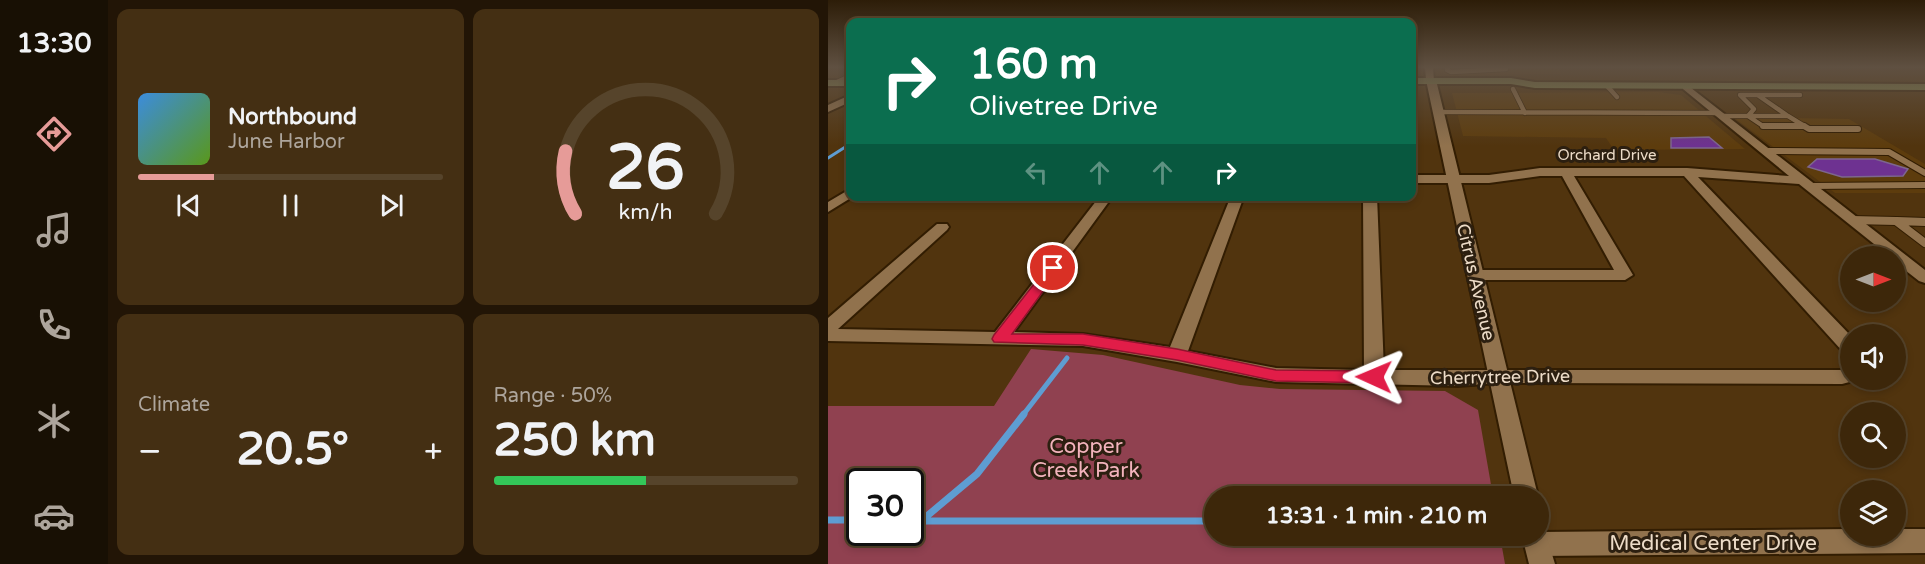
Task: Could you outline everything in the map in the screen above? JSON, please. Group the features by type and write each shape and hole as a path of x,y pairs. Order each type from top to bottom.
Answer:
{"street":[{"name":"Citrus Avenue","path":"1433,93 1524,486"},
{"path":"1694,93 1925,278"},
{"path":"831,107 846,100"},
{"name":"Orchard Drive","path":"1416,179 1489,178 1540,172 1688,172 1806,183"},
{"path":"1475,275 1625,275 1566,172"},
{"path":"1688,172 1840,336"},
{"path":"828,208 846,196"},
{"path":"1000,339 1103,201"},
{"path":"1177,355 1236,201"},
{"path":"1370,201 1374,377"},
{"path":"828,328 942,227"},
{"name":"Cherrytree Drive","path":"828,335 1083,340 1177,355 1276,375 1458,379 1498,376 1840,377"},
{"name":"Medical Center Drive","path":"1538,548 1925,541"}],"lane":[{"path":"1516,93 1526,113"},
{"path":"1614,93 1617,97"},
{"path":"1755,93 1809,129 1858,129"},
{"path":"1748,116 1754,109 1740,95 1800,95"},
{"path":"1437,112 1788,116"},
{"path":"1748,116 1762,126 1804,126"},
{"path":"1767,152 1889,152 1925,173"},
{"path":"1806,183 1925,185"},
{"path":"1852,220 1925,222"},
{"path":"1896,221 1925,243"}],"shaded area":[{"path":"1452,93 1668,93 1681,95 1745,149 1614,150 1606,138 1463,136"},
{"path":"1733,117 1849,119 1925,164 1925,193 1835,193"}],"green space":[{"name":"Copper Creek Park","path":"1031,349 1103,355 1240,385 1280,389 1445,391 1478,410 1491,486 1204,486 1204,546 1502,546 1505,564 828,564 828,406 994,406"}],"building":[{"path":"1709,137 1722,148 1671,148 1671,138"},
{"path":"1817,159 1875,159 1908,169 1903,176 1842,177 1808,167"}],"waterway":[{"path":"828,158 846,147"},
{"path":"1023,415 1067,358"},
{"path":"924,518 977,474 1024,414"},
{"path":"828,520 846,520"},
{"path":"924,521 1204,521"}],"route":[{"path":"1053,268 1000,339 1083,340 1177,355 1276,375 1374,377"}]}
